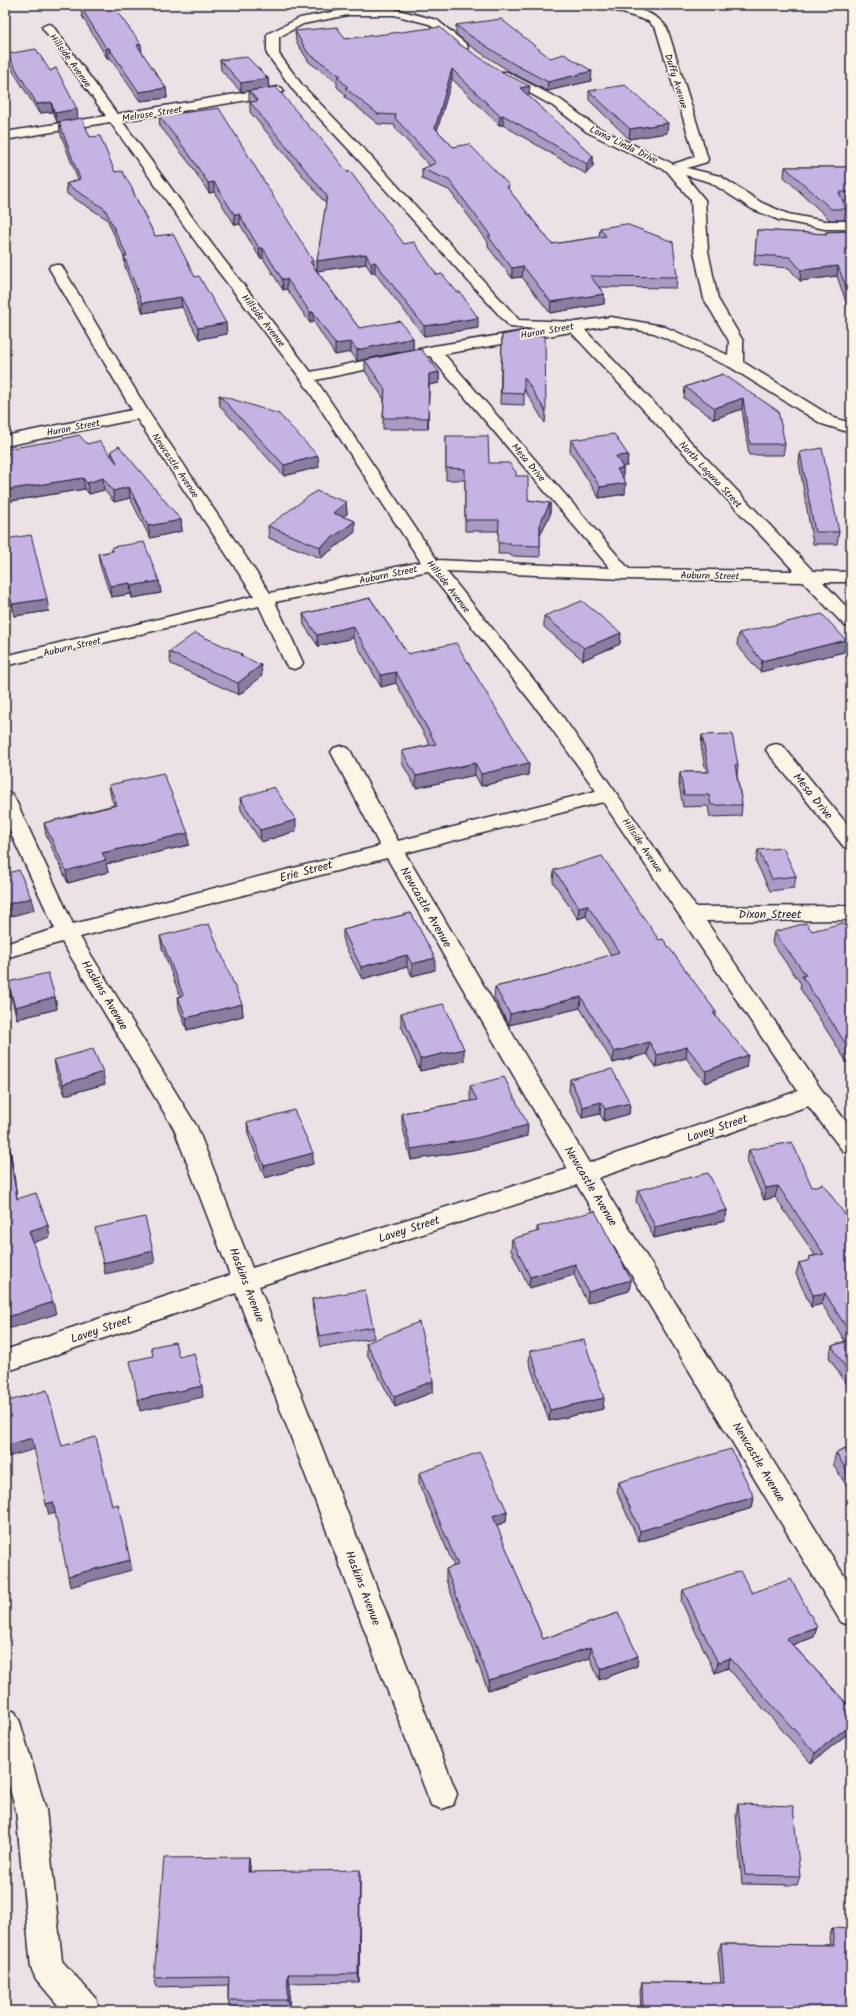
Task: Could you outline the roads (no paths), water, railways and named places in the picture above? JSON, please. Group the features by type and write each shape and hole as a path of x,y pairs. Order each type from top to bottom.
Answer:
{"street":[{"name":"Duffy Avenue","path":"608,5 652,19 661,28 702,159 672,168"},
{"path":"470,53 433,22 394,12 348,12 300,21 273,35 272,54 298,88 359,152 515,324 573,326"},
{"name":"Hillside Avenue","path":"48,27 206,246 307,377 432,565 551,714 608,794 813,1095 851,1145"},
{"name":"Loma Linda Drive","path":"494,69 557,103 590,130 672,168 698,200 701,251 711,299 736,341 735,364"},
{"name":"Melrose Street","path":"5,136 298,88"},
{"path":"672,168 715,179 758,206 784,217 825,225 851,225"},
{"name":"Newcastle Avenue","path":"56,268 142,413 265,599 294,663"},
{"name":"Huron Street","path":"307,377 434,351 573,326 611,321 658,329 735,364"},
{"name":"North Laguna Street","path":"573,326 807,577 851,622"},
{"name":"Mesa Drive","path":"434,351 624,574"},
{"path":"735,364 828,421 851,428"},
{"name":"Huron Street","path":"5,441 142,413"},
{"name":"Auburn Street","path":"5,662 265,599 432,565 624,574 851,577"},
{"name":"Mesa Drive","path":"776,750 851,842"},
{"name":"Newcastle Avenue","path":"341,752 392,849 583,1174 851,1613"},
{"name":"Erie Street","path":"5,951 67,933 608,794"},
{"name":"Haskins Avenue","path":"5,799 67,933 185,1127 442,1794"},
{"name":"Dixon Street","path":"689,914 851,913"},
{"name":"Lavey Street","path":"5,1361 245,1280 583,1174 813,1095"},
{"path":"5,1722 31,1810 47,1968 84,2011"}]}
